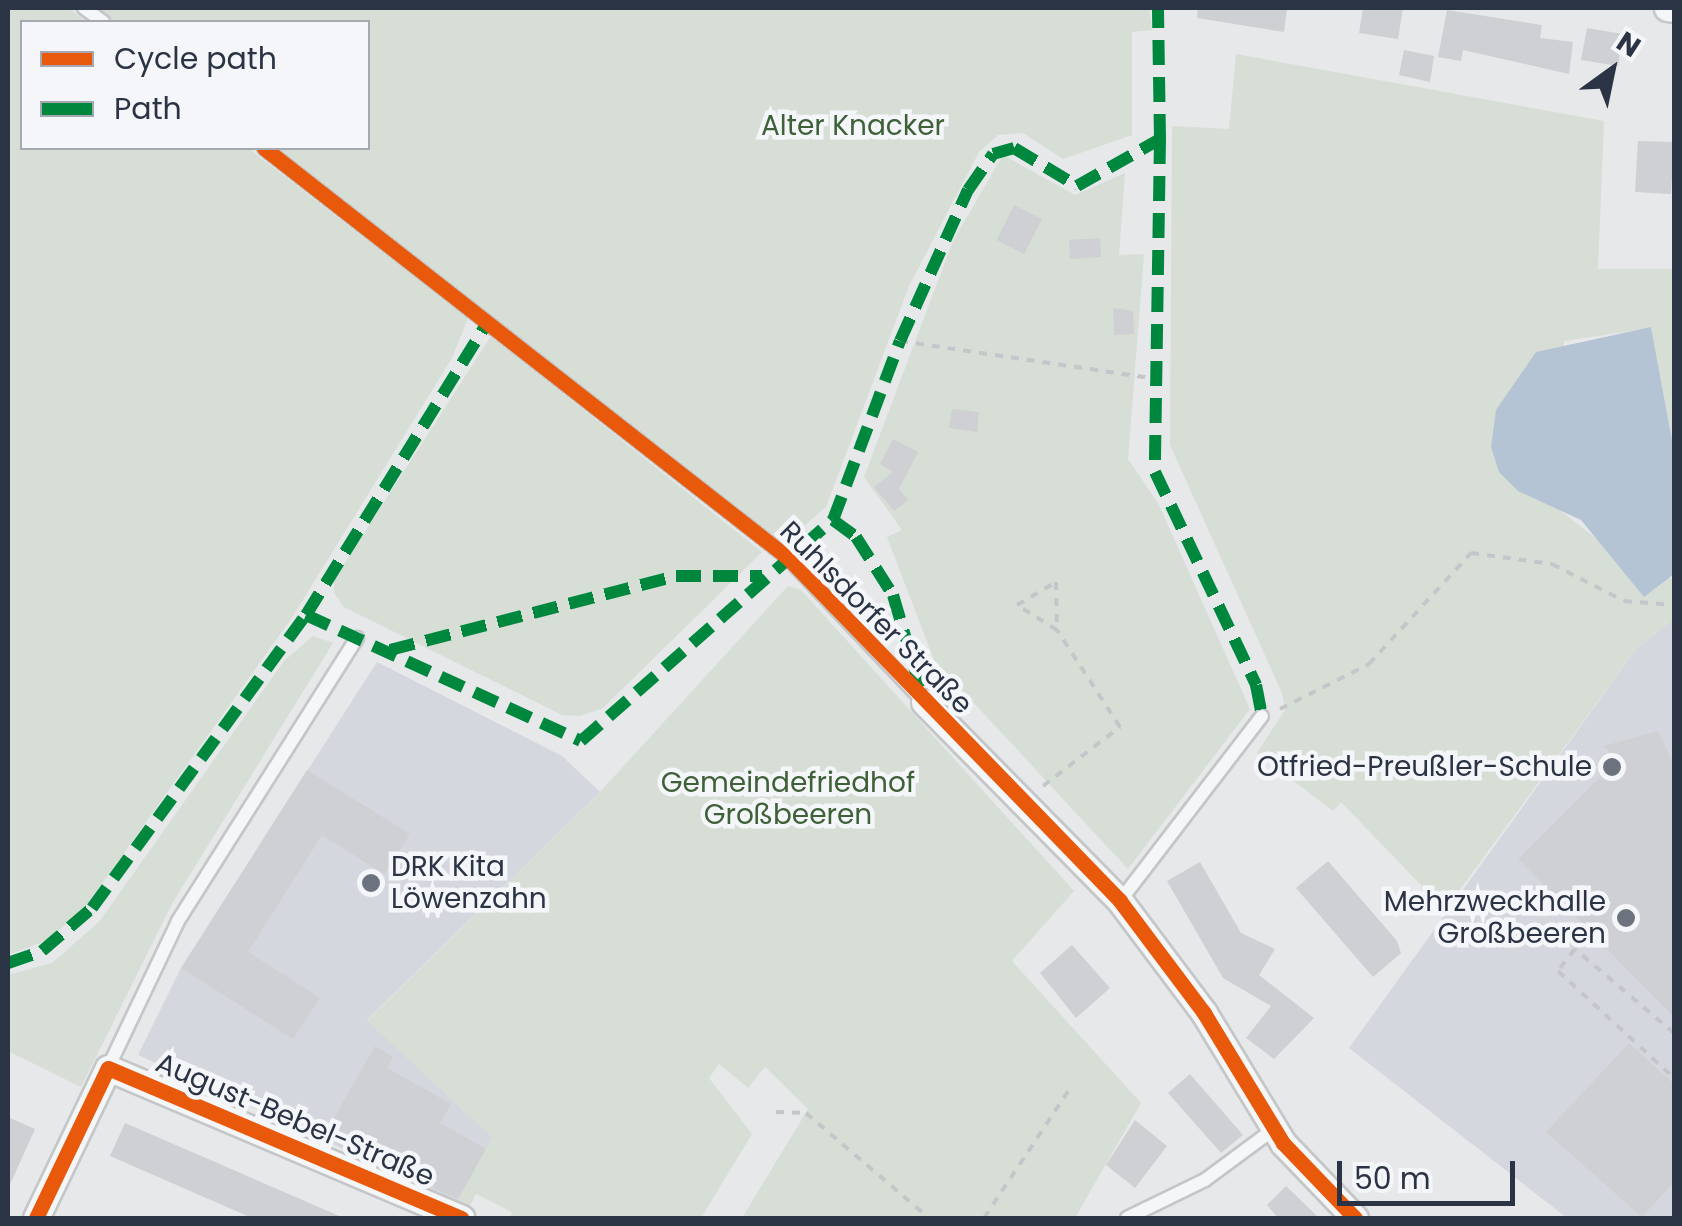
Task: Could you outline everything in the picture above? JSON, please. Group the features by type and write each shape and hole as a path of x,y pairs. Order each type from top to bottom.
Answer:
{"street":[{"path":"1667,8 1674,9"},
{"name":"Ruhlsdorfer Straße","path":"924,702 1120,901 1204,1013 1274,1129 1355,1218"},
{"path":"36,1218 108,1068"},
{"name":"August-Bebel-Straße","path":"108,1068 462,1218"}],"lane":[{"name":"Ruhlsdorfer Straße","path":"267,150 787,557 924,702"},
{"path":"108,1068 178,921 357,638"},
{"path":"1120,901 1262,716"},
{"path":"1127,1218 1204,1180 1274,1129"}],"path":[{"path":"900,341 1157,378"},
{"path":"1262,716 1370,664 1471,554 1552,564 1624,601 1674,605"},
{"path":"1024,802 1120,727 1057,630 1017,605 1056,582 1057,630"},
{"path":"1667,605 1674,595"},
{"path":"1674,1033 1575,949 1558,971 1674,1078"},
{"path":"984,1218 1069,1090"},
{"path":"776,1112 806,1113 929,1218"}],"shaded area":[{"path":"1674,619 1674,1218 1567,1218 1349,1048 1637,648"},
{"name":"DRK Kita Löwenzahn","path":"377,662 562,756 600,792 367,1020 493,1138 457,1201 138,1055 181,968"}],"green space":[{"path":"8,8 68,8 84,20 20,20 20,150 251,150 468,318 452,358 291,619 86,906 48,940 8,955"},
{"name":"Alter Knacker","path":"97,8 1149,8 1152,30 1132,32 1132,135 1063,159 1023,133 998,135 979,152 909,286 826,507 783,544 281,150 370,150 370,20 113,20"},
{"path":"1236,54 1604,121 1598,269 1674,269 1674,451 1651,328 1564,341 1552,504 1608,548 1671,579 1674,574 1674,619 1637,648 1445,910 1341,802 1333,811 1257,753 1285,710 1282,693 1170,445 1172,126 1229,129"},
{"path":"1003,155 1075,195 1125,173 1119,255 1144,254 1128,459 1158,503 1250,709 1128,869 934,660 887,537 902,530 864,477 953,241"},
{"path":"491,336 762,552 603,708 580,716 562,715 344,607 334,593 334,580"},
{"name":"Gemeindefriedhof Großbeeren","path":"788,586 801,590 1074,891 1012,961 1141,1103 1075,1218 742,1218 808,1109 765,1067 748,1088 719,1064 709,1078 752,1134 701,1218 510,1218 512,1212 476,1194 469,1207 457,1201 492,1137 367,1021 600,792"},
{"path":"313,636 333,643 173,902 81,1087 8,1051 8,975 52,963 99,922 284,661"}],"water":[{"path":"1651,327 1674,451 1674,574 1644,597 1581,520 1518,491 1499,472 1491,447 1496,410 1536,352"}],"building":[{"path":"1198,8 1287,8 1284,32 1197,18"},
{"path":"1363,8 1403,8 1398,39 1359,33"},
{"path":"1447,10 1542,25 1540,38 1573,42 1569,74 1463,50 1461,61 1438,57"},
{"path":"1587,28 1623,34 1618,66 1581,60"},
{"path":"1404,50 1434,56 1430,82 1399,75"},
{"path":"1638,141 1674,142 1671,194 1635,192"},
{"path":"1014,205 1042,219 1024,254 997,240"},
{"path":"1100,238 1101,257 1070,259 1069,240"},
{"path":"1113,308 1133,311 1134,334 1114,335"},
{"path":"952,409 979,412 977,432 949,428"},
{"path":"893,439 918,452 899,489 908,500 894,511 874,487 893,472 880,464"},
{"name":"Mehrzweckhalle Großbeeren","path":"1658,731 1674,764 1674,1017 1518,859 1617,760 1604,746"},
{"path":"307,770 410,834 384,874 322,835 248,952 320,998 293,1039 181,968"},
{"path":"1328,861 1397,941 1401,953 1373,977 1296,888"},
{"path":"1200,862 1241,933 1275,949 1259,975 1314,1018 1274,1059 1246,1038 1271,1006 1223,978 1167,881"},
{"path":"1072,945 1110,988 1076,1018 1040,973"},
{"path":"1629,1043 1674,1084 1674,1182 1642,1217 1546,1132"},
{"path":"375,1046 393,1057 387,1068 451,1104 440,1123 486,1149 458,1199 323,1137"},
{"path":"1190,1074 1243,1135 1221,1153 1168,1093"},
{"path":"8,1117 35,1129 8,1189"},
{"path":"1135,1120 1167,1146 1135,1188 1106,1165"},
{"path":"125,1123 344,1218 252,1218 110,1156"},
{"path":"1286,1186 1319,1218 1278,1218 1267,1205"}],"marked path":[{"path":"306,615 581,741 833,520 900,341 968,190 993,154 1014,148 1077,186 1160,139 1158,8"},
{"path":"1160,139 1155,472 1256,685 1262,716"},
{"path":"8,963 42,951 92,908 306,615 488,321"},
{"path":"833,520 856,537 893,595 920,687"},
{"path":"390,650 676,576 762,576"}],"cycle path":[{"path":"267,150 787,557 1120,901 1204,1013 1283,1143 1355,1218"},
{"path":"36,1218 108,1068 462,1218"}],"place":[{"name":"Otfried-Preußler-Schule","path":"1612,767"},
{"name":"DRK Kita Löwenzahn","path":"371,883"},
{"name":"Mehrzweckhalle Großbeeren","path":"1626,918"}]}
